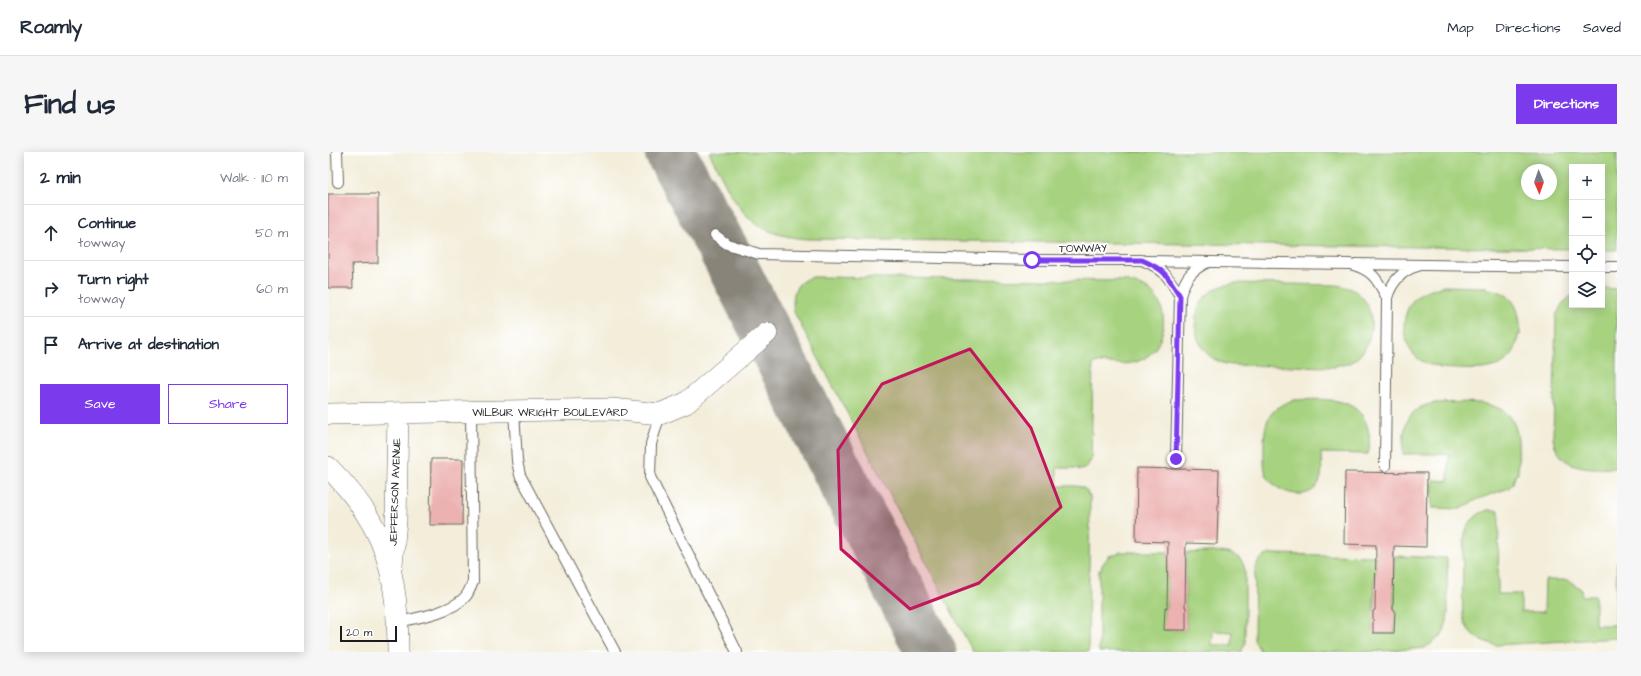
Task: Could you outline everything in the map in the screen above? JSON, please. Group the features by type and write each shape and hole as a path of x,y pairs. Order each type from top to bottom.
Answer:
{"street":[{"path":"660,414 686,402 767,333"},
{"name":"WILBUR WRIGHT BOULEVARD","path":"328,414 612,409 660,414"},
{"name":"JEFFERSON AVENUE","path":"391,571 396,520 398,413"},
{"name":"JEFFERSON AVENUE","path":"328,467 347,486 372,522 384,547 396,594 398,652"}],"lane":[{"path":"338,152 338,182"},
{"name":"TOWWAY","path":"715,235 727,244 760,254 1032,260 1142,260 1157,267 1169,277 1180,296"},
{"path":"1142,260 1569,267"},
{"path":"1176,459 1180,296 1184,281 1199,267 1210,262"},
{"path":"1350,264 1370,273 1379,282 1387,298"},
{"path":"1385,466 1387,298 1390,288 1399,277 1414,267 1426,264"},
{"path":"1605,267 1617,268"},
{"path":"514,411 517,461 520,475 615,652"},
{"path":"398,622 432,614 452,605 466,596 473,582 471,412"},
{"path":"660,414 652,444 650,478 737,652"}],"highlighted area":[{"path":"970,349 1031,428 1061,507 979,583 910,609 841,549 838,450 882,384"}],"green space":[{"path":"709,152 1617,152 1617,250 1605,250 1605,164 1569,164 1569,249 810,239 788,236 770,231 756,224 745,214 727,187"},
{"path":"814,277 1129,281 1129,283 1146,288 1154,295 1160,304 1163,315 1163,326 1157,346 1150,354 1136,362 1124,364 1093,363 1091,461 1087,467 1082,470 1078,470 1078,468 1057,468 1057,486 1076,486 1084,488 1090,496 1088,652 973,652 794,312 793,300 796,289 802,281"},
{"path":"1233,283 1335,285 1356,291 1366,303 1370,312 1371,331 1368,341 1358,357 1349,363 1344,365 1336,365 1335,367 1234,365 1218,361 1206,352 1198,339 1196,325 1197,311 1204,298 1216,289"},
{"path":"1440,286 1487,287 1487,289 1504,294 1510,298 1514,303 1519,317 1520,335 1518,335 1515,349 1509,358 1500,365 1489,368 1439,368 1439,366 1424,362 1413,353 1406,341 1404,327 1406,313 1413,301 1424,292 1439,288"},
{"path":"1605,288 1617,289 1617,468 1578,466 1562,457 1556,449 1553,438 1556,316 1562,304 1569,298 1569,308 1605,308"},
{"path":"1294,400 1328,400 1338,401 1348,405 1357,410 1364,418 1368,429 1369,438 1368,454 1321,453 1322,470 1320,480 1316,487 1310,492 1302,494 1286,492 1278,488 1267,476 1264,463 1266,424 1273,412 1278,407"},
{"path":"1461,402 1487,404 1498,408 1508,415 1515,425 1518,440 1518,474 1516,474 1513,483 1509,488 1478,499 1460,509 1432,508 1433,480 1448,481 1449,454 1403,454 1403,444 1405,427 1412,414 1417,409 1435,403"},
{"path":"1499,510 1498,594 1521,594 1521,612 1544,612 1545,580 1568,580 1581,589 1582,596 1595,596 1595,625 1615,625 1617,561 1617,638 1496,645 1474,636 1466,626 1463,616 1462,599 1465,536 1466,530 1472,520 1484,511"},
{"path":"1119,552 1168,552 1165,630 1186,630 1186,553 1222,552 1238,557 1243,563 1245,571 1245,644 1241,652 1099,652 1099,570 1101,570 1102,565 1109,556 1119,554","holes":["1213,631 1233,632 1232,645 1212,645"]},
{"path":"1271,554 1376,556 1373,633 1394,633 1394,556 1447,558 1448,613 1444,631 1441,636 1425,648 1370,652 1261,652 1254,640 1255,570 1260,559"}],"building":[{"path":"328,194 378,194 378,263 352,264 353,288 328,288"},
{"path":"431,459 463,459 462,525 430,525"},
{"path":"1137,468 1219,470 1217,544 1186,543 1186,630 1164,630 1165,607 1167,608 1168,542 1136,541"},
{"path":"1345,472 1427,473 1426,547 1394,546 1394,633 1373,633 1373,611 1375,610 1376,545 1344,544"}],"taxiway":[{"path":"670,152 727,256 931,652"}],"route":[{"path":"1032,260 1142,260 1157,267 1173,282 1175,289 1180,296 1176,459"}]}
